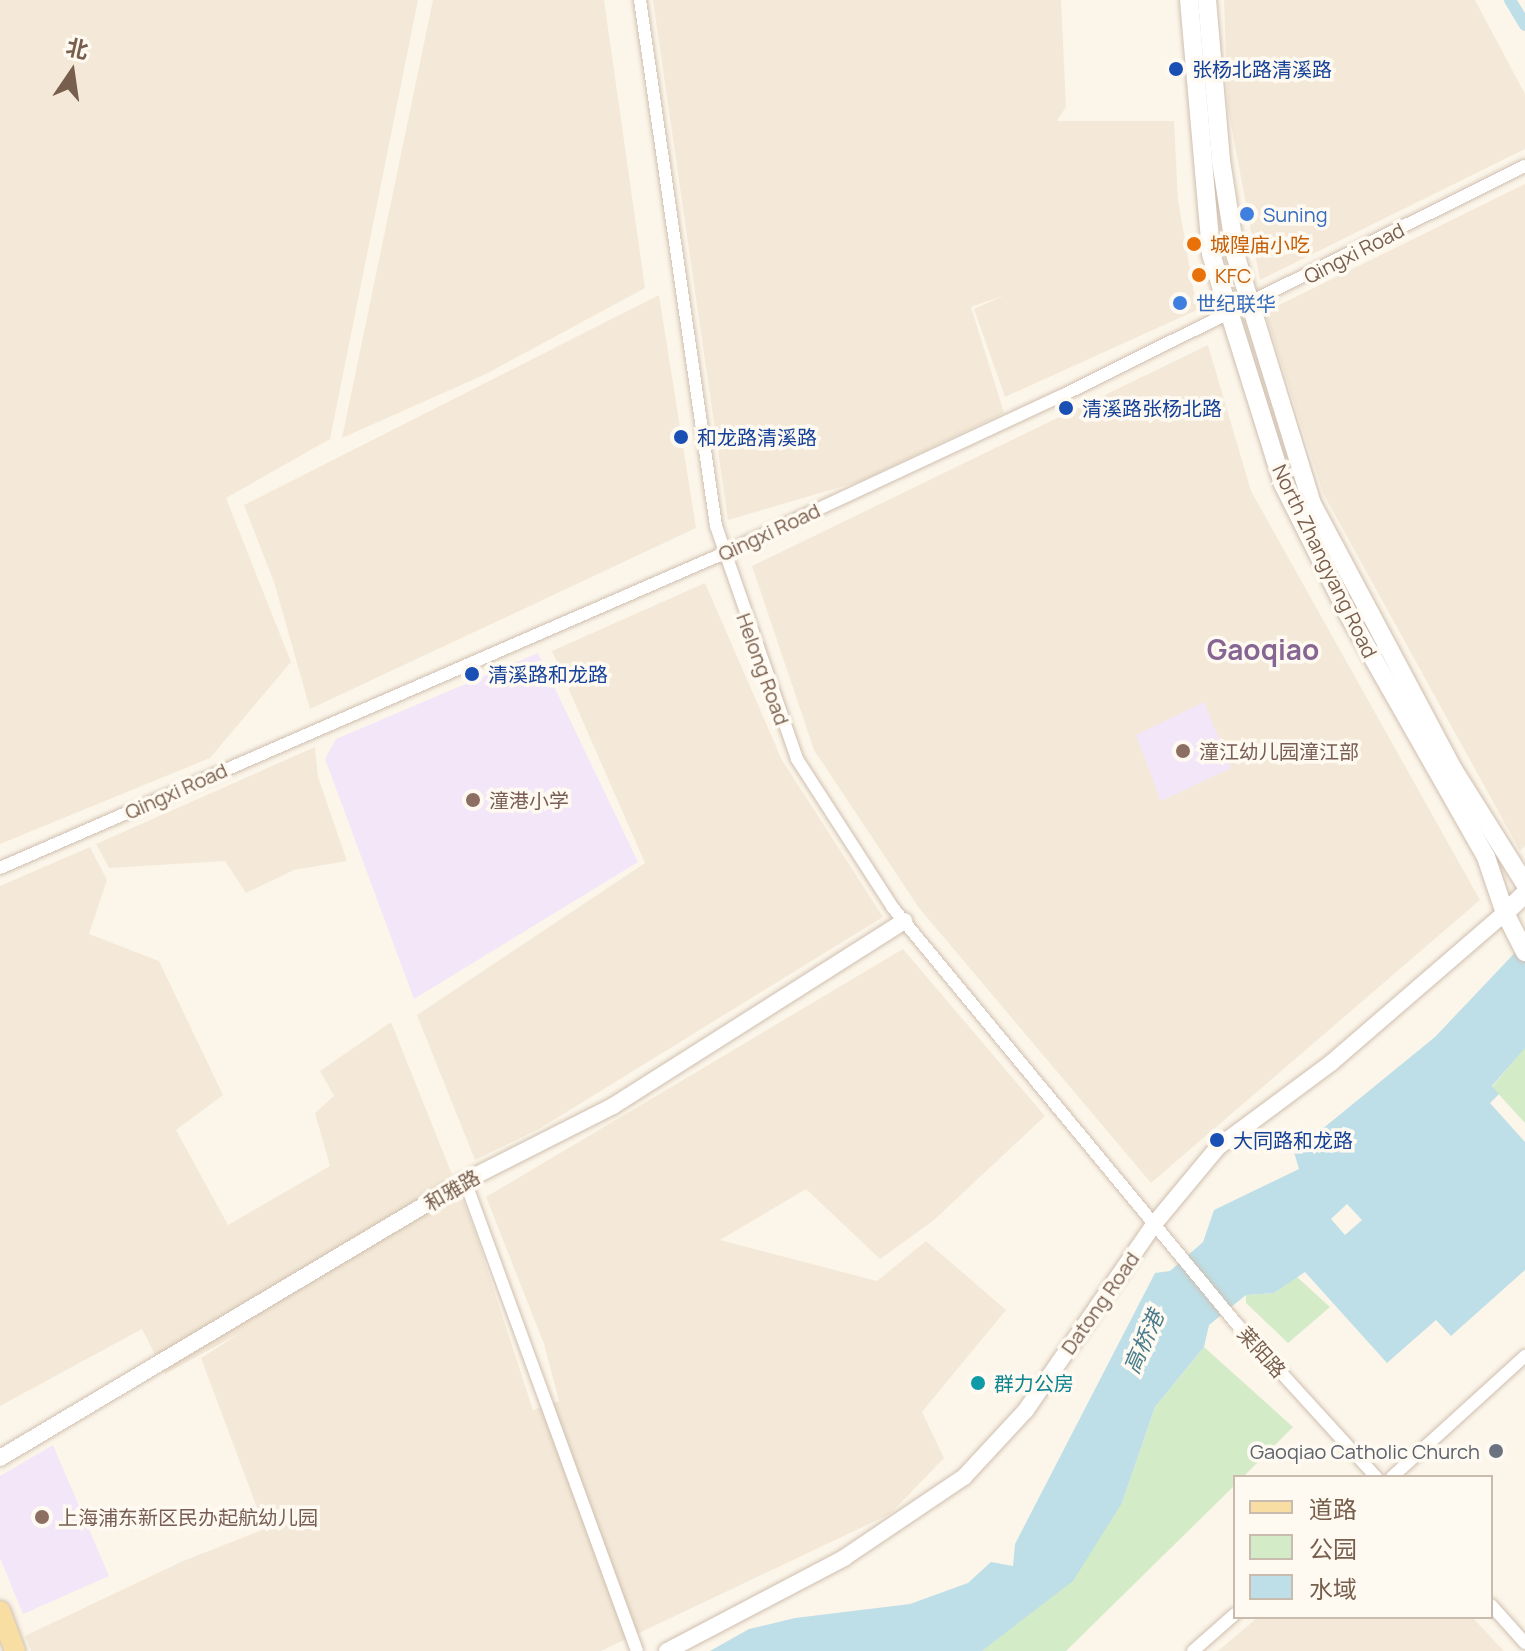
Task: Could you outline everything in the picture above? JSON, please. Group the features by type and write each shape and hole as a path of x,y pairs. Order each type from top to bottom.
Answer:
{"main road":[{"name":"North Zhangyang Road","path":"1189,0 1211,254 1227,316 1283,484 1348,614 1486,857 1505,913 1522,946"},
{"name":"North Zhangyang Road","path":"1207,0 1221,161 1236,257 1312,504 1453,769 1525,884"},
{"path":"1505,913 1525,894"},
{"path":"0,1611 15,1651"}],"street":[{"name":"Helong Road","path":"640,0 722,554 797,759 904,921 1155,1223"},
{"name":"Qingxi Road","path":"0,868 722,554 1251,305 1525,166"},
{"name":"Datong Road","path":"667,1651 844,1558 964,1477 1026,1410 1155,1223 1218,1147 1331,1063 1505,913"},
{"name":"和雅路","path":"0,1458 465,1181 613,1106 904,921"},
{"path":"465,1181 637,1651"},
{"name":"莱阳路","path":"1155,1223 1235,1322 1374,1475"},
{"path":"1394,1475 1525,1356"},
{"path":"1493,1607 1525,1643"},
{"path":"1193,1651 1233,1616"}],"shaded area":[{"path":"0,0 418,0 330,439 226,498 291,662 210,758 0,844"},
{"path":"433,0 604,0 645,288 486,374 342,438"},
{"path":"653,0 1061,0 1066,107 1057,121 1174,121 1178,200 1197,310 1005,397 974,309 1005,295 971,307 1004,413 861,481 728,520"},
{"path":"1224,0 1475,0 1525,94 1525,149 1260,280 1228,108"},
{"path":"1525,184 1525,846 1520,851 1323,493 1265,312"},
{"path":"659,295 696,528 310,709 274,582 244,505"},
{"path":"1208,345 1251,491 1480,900 1151,1183 919,908 814,750 752,566"},
{"path":"705,583 782,760 883,917 539,1129 475,1160 417,1015 645,863 552,651"},
{"name":"潼港小学","path":"538,653 638,862 414,999 325,759 336,739"},
{"name":"潼江幼儿园潼江部","path":"1204,702 1231,768 1161,801 1136,735"},
{"path":"315,747 318,777 347,861 294,870 246,893 225,861 109,868 96,844"},
{"path":"90,847 107,880 89,934 159,961 223,1095 176,1130 228,1225 330,1166 315,1113 334,1096 320,1071 391,1022 474,1229 533,1410 559,1401 544,1344 486,1197 903,949 1045,1116 934,1220 880,1259 806,1189 720,1240 877,1281 926,1241 1006,1310 922,1412 944,1458 890,1514 601,1651 31,1651 25,1636 183,1561 265,1529 201,1358 240,1333 165,1374 142,1329 0,1406 0,886"},
{"name":"上海浦东新区民办起航幼儿园","path":"53,1445 109,1576 23,1614 0,1558 0,1476"},
{"path":"1256,1619 1474,1619 1504,1651 1218,1651"}],"green space":[{"path":"1525,1047 1525,1123 1492,1087"},
{"path":"1297,1277 1330,1307 1288,1343 1246,1303 1246,1295 1274,1293"},
{"path":"1204,1347 1293,1427 1245,1475 1233,1475 1233,1487 1066,1651 982,1651 1122,1503 1155,1407"}],"water":[{"name":"高桥港","path":"1525,942 1525,1048 1492,1086 1499,1094 1490,1103 1525,1142 1525,1270 1451,1336 1436,1320 1387,1363 1305,1272 1274,1293 1246,1295 1209,1325 1204,1347 1155,1407 1122,1503 1073,1581 982,1651 710,1651 749,1629 795,1618 910,1604 968,1583 991,1562 1013,1566 1015,1544 1155,1273 1170,1271 1203,1242 1214,1210 1299,1169 1294,1152 1435,1037","holes":["1347,1204 1362,1220 1345,1235 1331,1219"]}],"waterway":[{"path":"1510,0 1525,25"}],"place":[{"name":"张杨北路清溪路","path":"1176,69"},
{"name":"Suning","path":"1247,214"},
{"name":"城隍庙小吃","path":"1194,244"},
{"name":"KFC","path":"1199,275"},
{"name":"世纪联华","path":"1180,303"},
{"name":"清溪路张杨北路","path":"1066,408"},
{"name":"和龙路清溪路","path":"681,437"},
{"name":"清溪路和龙路","path":"472,674"},
{"name":"潼江幼儿园潼江部","path":"1183,751"},
{"name":"潼港小学","path":"473,800"},
{"name":"大同路和龙路","path":"1217,1140"},
{"name":"群力公房","path":"978,1383"},
{"name":"Gaoqiao Catholic Church","path":"1496,1451"},
{"name":"上海浦东新区民办起航幼儿园","path":"42,1517"}],"district":[{"name":"Gaoqiao","path":"1263,649"}]}
